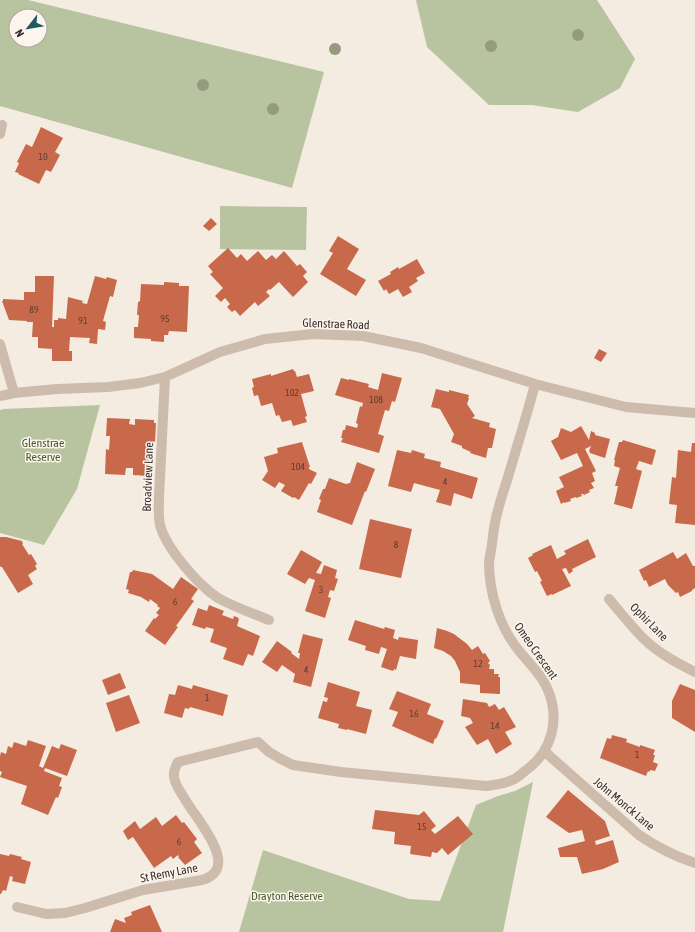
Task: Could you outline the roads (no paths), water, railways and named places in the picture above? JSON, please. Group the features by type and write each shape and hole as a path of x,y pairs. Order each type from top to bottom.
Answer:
{"street":[{"name":"Glenstrae Road","path":"0,396 14,393 57,389 108,387 140,383 165,376 220,352 265,339 313,334 363,336 421,348 535,384 626,407 695,413"},
{"path":"0,344 14,393"},
{"name":"Broadview Lane","path":"165,376 158,512 160,525 178,558 192,576 208,591 220,599 269,620"},
{"name":"Omeo Crescent","path":"258,742 269,752 293,765 341,772 486,786 502,784 514,779 536,761 544,751 550,740 553,728 554,715 552,702 547,687 537,671 519,652 505,630 496,606 491,584 489,562 496,518 535,384"},
{"name":"Ophir Lane","path":"609,598 644,639 660,652 695,672"},
{"name":"St Remy Lane","path":"17,908 46,914 65,913 143,890 202,880 211,876 216,871 218,866 216,847 178,788 175,782 173,770 178,762 258,742"},
{"name":"John Monck Lane","path":"544,751 639,835 656,847 695,863"}],"park label":[{"name":"Glenstrae Reserve","path":"43,450"},
{"name":"Drayton Reserve","path":"287,896"}]}
